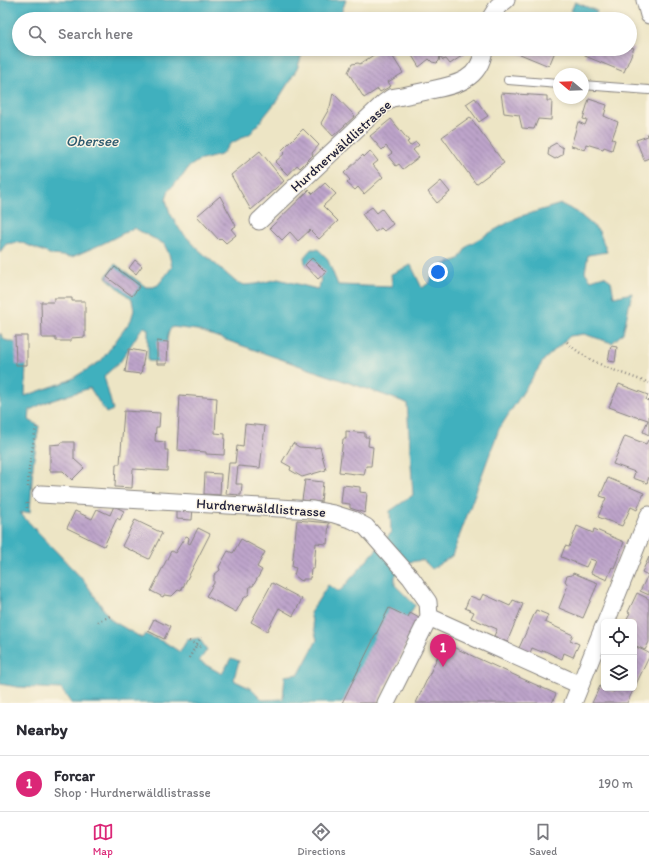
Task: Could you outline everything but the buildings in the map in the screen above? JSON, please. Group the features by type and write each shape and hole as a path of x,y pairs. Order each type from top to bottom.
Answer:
{"street":[{"path":"494,12 498,6 506,0"},
{"path":"645,0 649,15"},
{"name":"Hurdnerwäldlistrasse","path":"259,221 384,103 391,98 453,86 465,81 476,71 483,56"},
{"name":"Hurdnerwäldlistrasse","path":"32,495 313,510 334,514 353,520 366,527 378,540 411,578 428,602 429,617"},
{"path":"607,619 649,515"},
{"path":"386,703 429,617 580,685"},
{"path":"573,703 601,633"}],"lane":[{"path":"508,80 553,84"},
{"path":"589,85 649,90"}],"path":[{"path":"567,342 585,357 649,383"},
{"path":"27,508 32,495 29,468 36,427"},
{"path":"98,622 110,616"},
{"path":"189,658 201,637"},
{"path":"189,641 203,648"}],"water":[{"name":"Obersee","path":"0,0 346,0 342,12 12,12 12,56 302,56 297,69 279,98 251,133 230,144 221,155 198,161 189,167 182,177 169,190 166,200 170,213 180,230 198,249 236,282 245,285 278,279 317,289 319,288 321,279 305,263 304,257 311,249 318,249 327,258 338,285 392,287 391,274 411,265 422,288 430,282 435,268 459,259 468,245 518,217 561,204 577,212 599,231 607,252 588,255 585,272 591,280 604,276 611,281 614,297 632,293 623,333 612,343 584,334 570,336 544,360 499,429 452,556 432,569 423,560 409,562 395,576 395,585 415,605 408,617 342,703 71,703 61,689 18,687 0,684 0,333 5,340 16,343 26,361 25,396 68,381 101,361 131,320 134,310 132,300 106,277 115,264 146,287 158,285 172,267 169,254 164,244 134,228 72,257 52,255 20,242 6,244 0,252","holes":["144,327 148,329 148,361 167,362 167,339 172,327 197,330 407,403 413,495 390,511 391,533 339,592 328,585 310,613 317,640 299,674 285,676 283,699 263,700 252,689 235,681 234,678 239,661 231,658 222,674 199,661 207,650 199,638 187,640 180,652 166,643 145,634 142,638 111,620 85,582 20,513 30,512 33,465 39,426 29,420 30,410 44,403 90,388 106,413 113,410 104,376 120,362"]},
{"path":"575,2 597,11 574,12 571,11"}],"place":[{"name":"Forcar","path":"443,667"}]}
